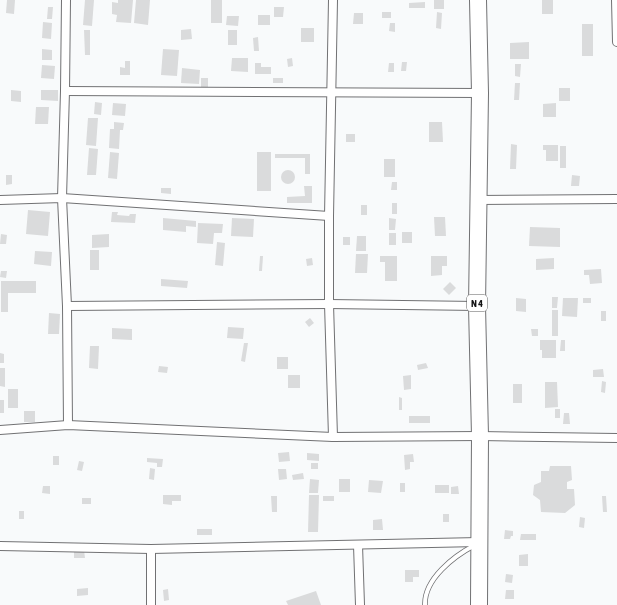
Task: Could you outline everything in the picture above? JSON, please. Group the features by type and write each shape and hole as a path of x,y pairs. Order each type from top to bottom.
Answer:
{"highway":[{"name":"N 4","path":"478,0 480,93 477,306 480,436 479,605"}],"street":[{"path":"66,0 62,198 67,306 68,426"},
{"path":"333,0 329,216 329,304 333,437"},
{"path":"616,0 617,42"},
{"path":"65,91 480,93"},
{"path":"0,200 62,198 329,216"},
{"path":"478,200 617,199"},
{"path":"67,306 329,304 477,306"},
{"path":"0,430 68,426 333,437 480,436 617,438"},
{"path":"0,546 151,549 479,543"},
{"path":"358,545 360,605"},
{"path":"151,549 151,605"}],"lane":[{"path":"425,605 429,586 438,573 465,551 479,543"}],"building":[{"path":"7,0 15,0 14,14 6,13"},
{"path":"85,0 94,0 92,26 83,25"},
{"path":"118,0 133,0 131,23 116,22 117,15 112,14 112,2 118,3"},
{"path":"136,0 150,0 148,25 134,23"},
{"path":"211,0 222,0 222,23 211,23"},
{"path":"434,0 444,0 444,9 434,9"},
{"path":"542,0 553,0 553,14 542,14"},
{"path":"425,2 425,8 409,8 409,3"},
{"path":"48,7 53,7 52,19 47,19"},
{"path":"274,7 284,7 283,17 274,17"},
{"path":"382,12 391,12 391,18 382,18"},
{"path":"437,12 442,13 441,29 436,28"},
{"path":"354,13 363,13 363,24 353,24"},
{"path":"258,15 270,15 270,25 258,25"},
{"path":"227,16 239,16 238,26 226,25"},
{"path":"43,22 52,23 51,39 42,38"},
{"path":"390,23 395,23 395,32 389,31"},
{"path":"582,24 593,24 593,56 582,56"},
{"path":"301,28 314,28 314,42 301,42"},
{"path":"191,29 192,39 181,40 181,30"},
{"path":"84,30 90,30 90,55 85,55"},
{"path":"228,30 237,30 237,45 228,45"},
{"path":"258,37 259,51 254,51 253,38"},
{"path":"529,42 529,59 510,59 510,43"},
{"path":"42,49 52,50 52,60 42,60"},
{"path":"163,49 179,50 177,76 161,75"},
{"path":"232,58 248,58 248,72 231,71"},
{"path":"292,58 293,66 288,67 287,59"},
{"path":"125,61 130,61 130,75 120,75 120,67 125,68"},
{"path":"402,62 407,62 406,71 401,71"},
{"path":"255,63 261,63 261,67 271,67 271,74 255,74"},
{"path":"389,63 394,63 394,72 388,72"},
{"path":"515,64 521,64 520,77 515,76"},
{"path":"42,65 55,66 54,79 41,78"},
{"path":"182,68 200,70 199,84 181,83"},
{"path":"201,78 208,78 208,89 201,89"},
{"path":"273,78 283,78 283,83 273,83"},
{"path":"515,83 520,83 519,100 514,100"},
{"path":"559,88 570,88 570,101 559,101"},
{"path":"11,90 21,91 21,102 11,101"},
{"path":"41,90 58,90 58,101 41,100"},
{"path":"95,102 102,103 101,115 94,114"},
{"path":"113,103 126,104 125,116 112,115"},
{"path":"556,103 556,117 543,117 543,104"},
{"path":"36,107 49,107 48,124 35,124"},
{"path":"88,118 98,118 96,146 86,145"},
{"path":"114,122 124,123 123,130 120,130 119,149 109,148 110,129 114,129"},
{"path":"429,122 442,122 443,142 429,142"},
{"path":"346,134 355,134 355,142 346,142"},
{"path":"511,144 517,145 516,169 510,169"},
{"path":"543,145 558,145 558,161 546,161 546,150 543,150"},
{"path":"560,146 566,146 566,168 560,168"},
{"path":"89,148 98,149 96,175 87,175"},
{"path":"110,152 119,153 117,179 108,178"},
{"path":"257,152 271,152 271,191 257,191"},
{"path":"275,154 310,154 310,174 305,174 305,158 275,158"},
{"path":"384,159 395,159 395,177 384,177"},
{"path":"288,170 293,172 295,177 293,182 288,184 283,182 281,177 283,172"},
{"path":"6,175 12,175 12,184 6,185"},
{"path":"572,175 580,176 579,186 571,186"},
{"path":"392,182 397,182 397,190 391,190"},
{"path":"304,186 312,186 312,203 287,203 287,197 305,196"},
{"path":"161,188 171,188 171,194 161,193"},
{"path":"392,203 397,203 397,214 392,214"},
{"path":"361,205 367,205 367,215 361,215"},
{"path":"28,210 50,212 48,236 26,234"},
{"path":"112,212 118,212 117,215 129,216 130,214 136,214 135,223 111,222"},
{"path":"434,217 445,217 446,236 435,236"},
{"path":"163,218 196,221 196,227 186,226 186,232 163,230"},
{"path":"232,218 254,219 253,237 231,236"},
{"path":"389,218 396,219 395,230 389,230"},
{"path":"198,223 223,224 222,233 214,233 213,244 197,243"},
{"path":"530,227 560,228 560,247 529,246"},
{"path":"402,232 412,232 412,243 402,243"},
{"path":"389,233 396,233 396,245 389,245"},
{"path":"1,234 7,235 6,244 0,244"},
{"path":"109,234 109,247 92,248 92,235"},
{"path":"357,236 366,236 366,251 356,251"},
{"path":"343,237 350,237 350,245 343,245"},
{"path":"217,242 225,243 223,266 215,265"},
{"path":"90,250 99,250 99,270 90,270"},
{"path":"35,251 52,252 51,266 34,264"},
{"path":"356,254 368,254 367,273 355,273"},
{"path":"260,256 263,256 262,271 259,271"},
{"path":"380,256 397,256 397,281 385,281 385,262 380,262"},
{"path":"431,256 447,256 447,266 442,266 442,275 431,276"},
{"path":"312,258 313,265 307,266 306,259"},
{"path":"554,258 554,269 536,270 536,259"},
{"path":"601,269 602,283 590,284 589,275 584,275 584,270"},
{"path":"1,271 7,271 6,278 0,277"},
{"path":"161,279 188,281 187,288 161,286"},
{"path":"1,281 36,281 36,293 8,293 8,312 1,312"},
{"path":"450,282 456,288 449,295 443,289"},
{"path":"552,297 558,297 557,308 552,308"},
{"path":"516,298 526,299 526,312 516,311"},
{"path":"563,298 578,298 577,317 562,316"},
{"path":"583,298 591,298 591,303 583,303"},
{"path":"552,310 558,310 558,336 552,336"},
{"path":"601,311 606,311 606,321 601,321"},
{"path":"49,313 60,314 59,334 48,334"},
{"path":"310,318 314,323 309,327 305,322"},
{"path":"228,327 244,328 243,339 227,338"},
{"path":"112,328 132,329 132,340 112,339"},
{"path":"531,329 538,329 538,336 532,336"},
{"path":"540,340 556,340 556,358 542,358"},
{"path":"561,340 565,340 565,351 560,351"},
{"path":"244,343 248,343 245,362 241,361"},
{"path":"90,346 99,346 98,369 89,368"},
{"path":"0,353 4,354 4,363 0,363"},
{"path":"277,357 288,357 288,369 277,369"},
{"path":"426,363 428,368 418,370 417,365"},
{"path":"159,366 168,367 167,373 158,372"},
{"path":"0,368 5,368 5,387 0,386"},
{"path":"603,369 604,377 593,377 593,370"},
{"path":"288,375 300,375 300,388 288,388"},
{"path":"411,375 411,389 404,390 403,376"},
{"path":"602,381 606,382 605,393 601,392"},
{"path":"545,382 557,382 558,407 545,408"},
{"path":"513,384 522,384 522,403 513,403"},
{"path":"8,389 18,389 18,408 8,408"},
{"path":"399,397 402,398 402,410 399,410"},
{"path":"0,400 4,400 4,413 0,413"},
{"path":"555,409 560,409 560,418 555,418"},
{"path":"24,411 35,411 35,422 24,422"},
{"path":"564,413 569,413 570,424 563,424"},
{"path":"409,416 430,416 430,423 409,423"},
{"path":"289,452 290,461 279,462 278,453"},
{"path":"307,453 319,454 319,461 307,460"},
{"path":"413,454 414,462 410,462 410,469 405,470 404,455"},
{"path":"53,456 59,456 59,465 53,465"},
{"path":"147,458 163,459 162,467 157,467 157,463 147,462"},
{"path":"79,461 84,462 82,471 77,470"},
{"path":"311,463 318,463 318,469 311,469"},
{"path":"550,466 571,466 572,480 567,482 567,489 574,489 575,505 565,513 541,512 540,500 533,495 534,485 541,482 541,471 549,471"},
{"path":"150,468 155,469 154,480 149,479"},
{"path":"278,469 286,469 287,479 279,480"},
{"path":"303,473 304,479 293,480 292,475"},
{"path":"310,479 319,480 318,493 309,493"},
{"path":"339,479 350,479 350,492 339,492"},
{"path":"369,480 383,481 381,493 368,492"},
{"path":"400,483 405,483 405,492 400,492"},
{"path":"435,485 449,485 449,493 435,493"},
{"path":"43,486 50,486 50,494 42,493"},
{"path":"458,486 459,494 451,494 451,487"},
{"path":"163,495 181,495 181,501 172,501 172,505 163,504"},
{"path":"309,495 319,495 318,532 308,532"},
{"path":"271,496 277,496 277,512 272,512"},
{"path":"323,496 334,496 334,501 323,501"},
{"path":"602,496 606,496 607,512 603,512"},
{"path":"82,498 91,498 91,504 82,504"},
{"path":"19,511 24,511 24,519 19,519"},
{"path":"443,514 449,514 449,522 443,522"},
{"path":"580,517 585,518 584,528 579,527"},
{"path":"382,519 383,530 373,530 373,520"},
{"path":"197,529 212,529 212,535 197,535"},
{"path":"505,530 513,531 513,536 511,536 510,539 504,539"},
{"path":"521,534 536,534 536,540 520,540"},
{"path":"74,550 84,550 85,558 74,558"},
{"path":"528,554 528,566 519,566 519,555"},
{"path":"405,570 419,570 419,577 413,577 413,582 405,582"},
{"path":"506,574 513,575 512,583 505,582"},
{"path":"88,588 88,595 77,596 77,589"},
{"path":"168,589 169,600 164,601 163,590"},
{"path":"506,590 514,590 514,599 505,599"},
{"path":"316,591 321,605 288,605 286,601"}]}
